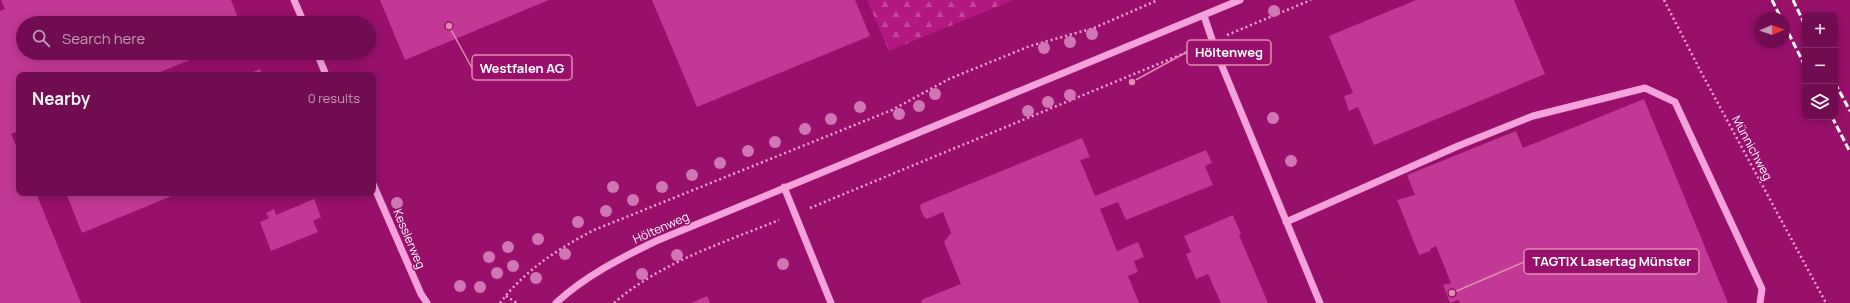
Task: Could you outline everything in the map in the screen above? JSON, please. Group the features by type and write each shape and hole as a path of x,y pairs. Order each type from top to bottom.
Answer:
{"street":[{"path":"294,0 301,16"},
{"name":"Höltenweg","path":"556,303 569,291 612,262 656,241 1240,0"},
{"path":"1204,16 1320,303"},
{"path":"320,60 325,72"},
{"path":"1286,222 1458,146 1533,116 1645,88 1675,102 1762,289 1760,303"},
{"path":"784,187 831,303"},
{"name":"Kesslerweg","path":"376,191 421,294 427,303"}],"path":[{"path":"500,303 533,268 568,244 594,230 892,110 936,86 1030,46 1094,28 1158,0"},
{"path":"614,303 647,278 677,263 1311,0"},
{"name":"Münnichweg","path":"1664,0 1701,72 1826,303"},
{"path":"506,296 517,303"}],"green space":[{"path":"867,0 1013,0 889,51"}],"building":[{"path":"1,0 231,0 237,16 16,16 16,60 190,60 160,72 16,72 16,132 11,134 16,145 16,196 37,196 81,303 0,303 0,11 5,9"},
{"path":"380,0 549,0 405,60"},
{"path":"652,0 855,0 870,36 697,107"},
{"path":"1416,0 1514,0 1545,74 1374,145 1358,107 1349,111 1344,96 1353,93 1329,36"},
{"path":"260,69 262,72 253,72"},
{"path":"1644,99 1728,303 1460,303 1458,300 1450,303 1443,285 1451,283 1436,246 1430,249 1430,251 1419,255 1397,200 1415,195 1407,175 1516,131 1523,148"},
{"path":"1082,138 1090,157 1080,160 1095,196 1206,150 1212,163 1205,166 1213,185 1126,220 1118,202 1100,209 1117,251 1138,242 1144,257 1134,261 1138,272 1128,276 1139,303 922,303 921,300 961,284 944,242 951,233 943,212 927,219 924,217 920,208 921,204"},
{"path":"67,196 172,196 82,233"},
{"path":"314,199 321,217 313,221 318,232 271,251 260,222 269,218 266,213 274,209 276,215"},
{"path":"1233,215 1241,234 1239,235 1268,303 1221,303 1208,274 1196,279 1186,254 1191,252 1184,236"},
{"path":"707,296 710,303 691,303"}],"railway":[{"path":"1772,0 1778,12"},
{"path":"1793,0 1802,19"},
{"path":"1790,36 1802,60"},
{"path":"1836,84 1850,111"},
{"path":"1834,120 1850,152"}],"place":[{"name":"Westfalen AG","path":"449,26"},
{"name":"Höltenweg","path":"1132,82"},
{"name":"TAGTIX Lasertag Münster","path":"1452,293"}]}
